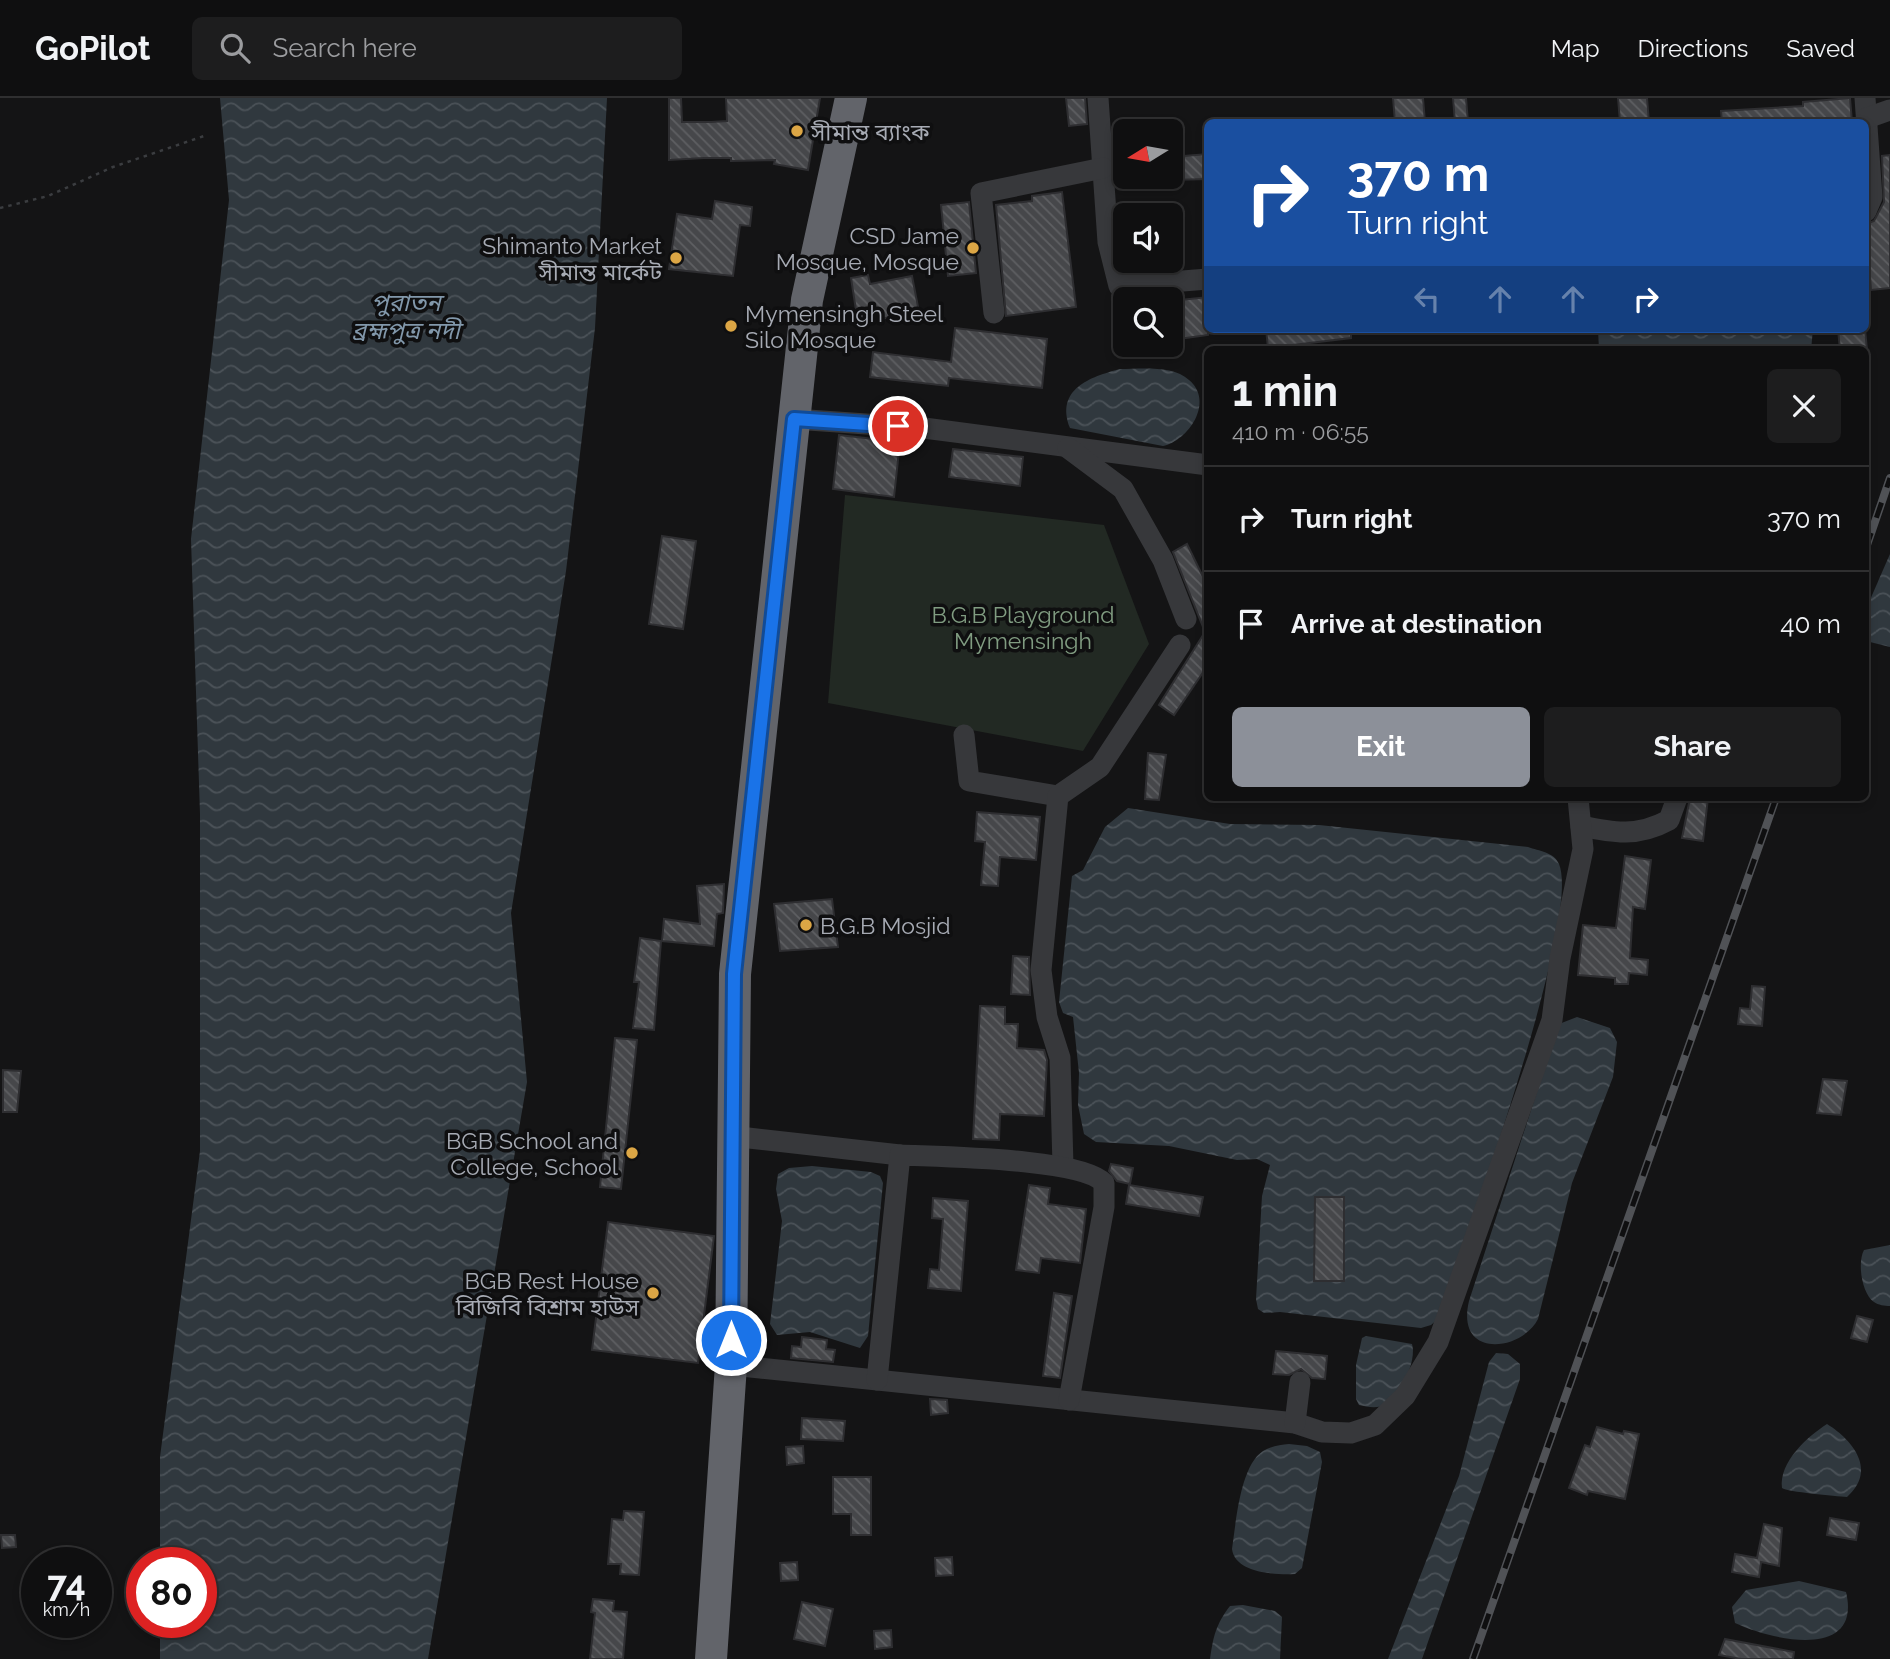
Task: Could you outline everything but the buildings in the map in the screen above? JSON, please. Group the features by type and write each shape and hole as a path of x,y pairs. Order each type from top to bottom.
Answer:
{"highway":[{"path":"711,1659 731,1365 734,974 807,300 851,98"}],"street":[{"path":"1098,98 1108,242 1119,286 1204,279"},
{"path":"1866,108 1890,110"},
{"path":"1869,152 1872,197 1869,204"},
{"path":"994,313 981,193 1103,168"},
{"path":"794,419 924,428 1204,465"},
{"path":"1066,446 1123,489 1163,561 1186,619"},
{"path":"964,735 969,781 1058,796 1100,767 1180,645"},
{"path":"1058,796 1041,970 1046,1017 1060,1058 1063,1166"},
{"path":"731,1365 1295,1423 1322,1432 1351,1433 1375,1425 1405,1396 1437,1342 1552,1020 1560,958 1583,849 1578,801"},
{"path":"1581,826 1623,835 1654,829 1670,820 1676,801"},
{"path":"731,1136 900,1154 1063,1166 1098,1176 1104,1183 1104,1207 1069,1400"},
{"path":"877,1380 900,1154"},
{"path":"1295,1423 1300,1382"}],"path":[{"path":"0,208 48,196 113,167 207,135"}],"green space":[{"name":"B.G.B Playground Mymensingh","path":"845,495 1104,525 1149,644 1083,751 828,703"}],"water":[{"name":"পুরাতন ব্রহ্মপুত্র নদী","path":"220,98 607,98 595,328 566,571 511,913 527,1082 428,1659 160,1659 160,1638 217,1638 217,1547 160,1547 160,1457 200,1151 200,814 191,539 229,200"},
{"path":"1598,333 1813,333 1811,346 1599,346"},
{"path":"1120,369 1166,370 1189,380 1196,389 1199,409 1189,429 1172,443 1163,446 1070,428 1067,403 1071,394 1087,381"},
{"path":"1890,554 1890,647 1869,642 1869,602"},
{"path":"1128,808 1230,824 1319,825 1528,847 1546,852 1557,860 1561,896 1553,948 1537,1013 1494,1157 1439,1318 1431,1325 1421,1328 1280,1312 1264,1313 1258,1309 1256,1299 1262,1196 1270,1165 1257,1159 1237,1160 1169,1146 1096,1142 1084,1134 1078,1105 1079,1073 1073,1017 1063,1013 1059,1002 1072,876 1083,870 1105,827"},
{"path":"1577,1017 1610,1028 1617,1042 1613,1077 1572,1183 1538,1319 1530,1330 1505,1343 1480,1341 1472,1333 1467,1320 1469,1301 1559,1024"},
{"path":"812,1166 871,1172 880,1176 883,1183 868,1336 860,1348 810,1332 777,1335 770,1324 782,1221 776,1189 778,1174 789,1168"},
{"path":"1890,1245 1890,1306 1884,1306 1874,1302 1866,1292 1861,1262 1864,1250"},
{"path":"1366,1336 1412,1344 1410,1368 1402,1385 1392,1399 1380,1407 1359,1405 1356,1399 1356,1365 1362,1338"},
{"path":"1496,1353 1508,1354 1520,1364 1520,1379 1422,1659 1388,1659 1459,1476 1489,1362"},
{"path":"1827,1424 1846,1439 1858,1457 1861,1467 1856,1487 1847,1497 1782,1488 1785,1469 1796,1451"},
{"path":"1289,1444 1307,1446 1320,1452 1322,1462 1302,1568 1295,1574 1257,1571 1240,1563 1232,1549 1240,1496 1255,1458 1269,1448"},
{"path":"1799,1581 1846,1592 1848,1613 1841,1628 1829,1636 1812,1640 1772,1636 1735,1623 1732,1607 1746,1590"},
{"path":"1243,1605 1275,1611 1282,1617 1280,1659 1210,1659 1221,1619 1230,1606"}],"railway":[{"path":"1869,539 1890,478"},
{"path":"1473,1659 1775,801"}],"place":[{"name":"সীমান্ত ব্যাংক","path":"797,131"},
{"name":"CSD Jame Mosque, Mosque","path":"973,248"},
{"name":"Shimanto Market সীমান্ত মার্কেট","path":"676,258"},
{"name":"Mymensingh Steel Silo Mosque","path":"731,326"},
{"name":"B.G.B Mosjid","path":"806,925"},
{"name":"BGB School and College, School","path":"632,1153"},
{"name":"BGB Rest House বিজিবি বিশ্রাম হাউস","path":"653,1293"}],"route":[{"path":"731,1340 734,974 794,419 898,426"}]}
